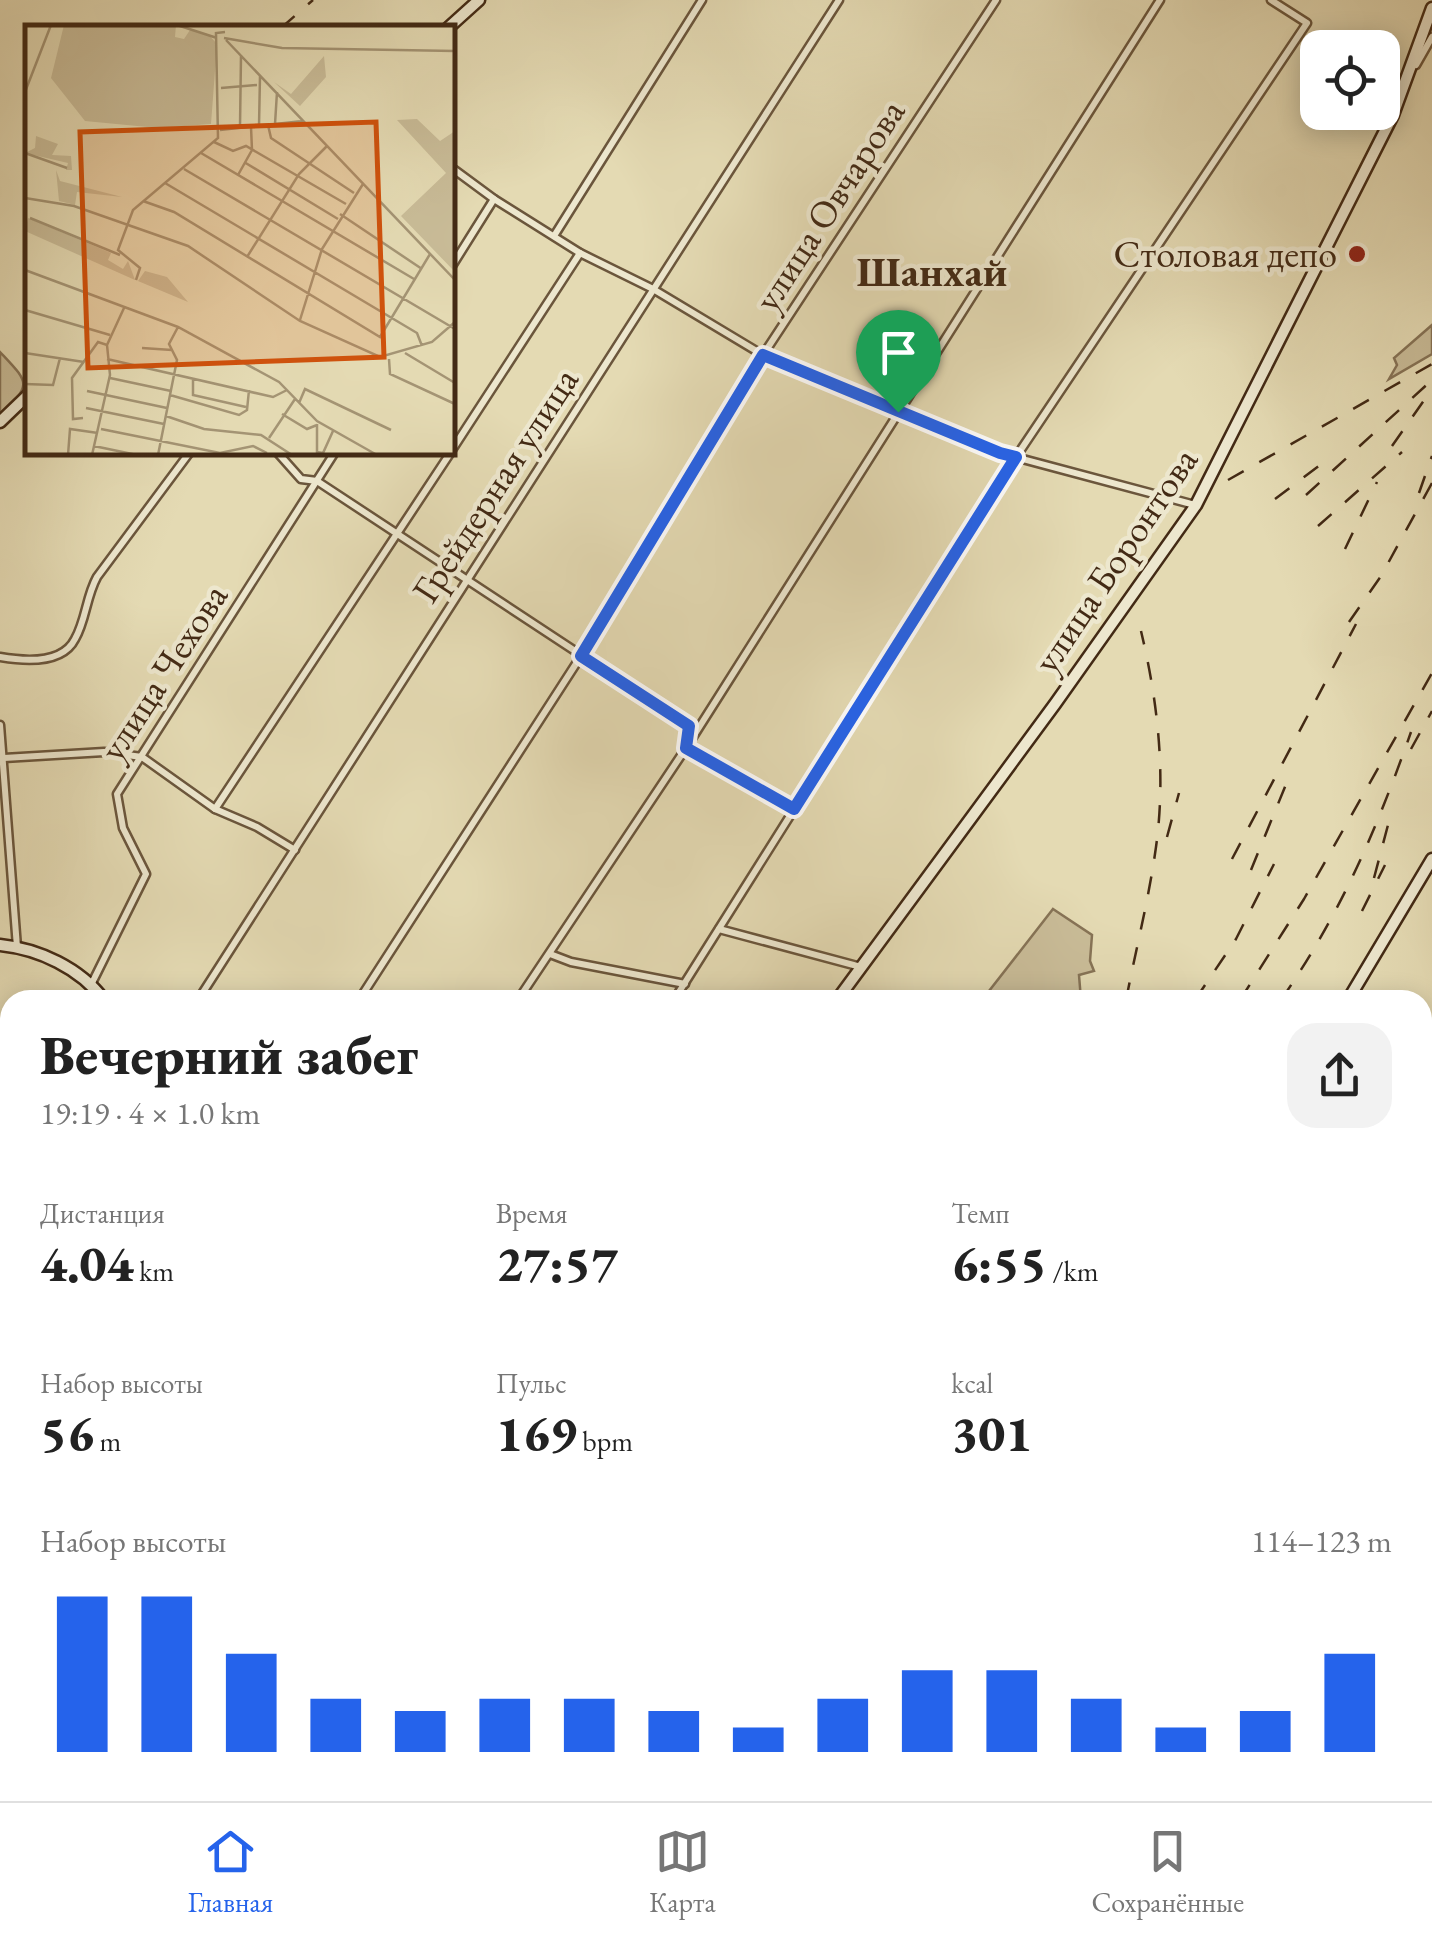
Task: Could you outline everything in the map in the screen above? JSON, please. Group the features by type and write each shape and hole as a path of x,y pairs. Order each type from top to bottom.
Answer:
{"street":[{"path":"451,25 478,0"},
{"path":"554,236 702,0"},
{"name":"Грейдерная улица","path":"204,990 838,0"},
{"name":"улица Овчарова","path":"365,990 581,656 763,355 996,0"},
{"path":"525,990 686,748 1160,0"},
{"path":"680,990 1016,457 1307,23 1271,0"},
{"name":"улица Боронтова","path":"844,990 1196,505 1393,116 1432,8"},
{"path":"1405,84 1432,38"},
{"path":"455,170 580,253 654,289 763,355 1000,453 1196,505"},
{"path":"455,261 494,199"},
{"path":"455,446 580,253"},
{"path":"0,422 25,398"},
{"path":"0,657 25,662 49,658 75,640 87,595 97,577 188,455"},
{"path":"279,455 301,479 317,481 689,726 686,748"},
{"name":"улица Чехова","path":"91,985 146,874 123,828 117,794 333,455"},
{"path":"216,809 449,455"},
{"path":"0,724 4,824 17,947"},
{"path":"686,748 794,809"},
{"path":"4,758 104,752 142,758 216,809 295,850"},
{"path":"1354,990 1432,860"},
{"path":"719,929 861,967"},
{"path":"0,945 17,947 62,964 95,990"},
{"path":"550,954 570,962 684,984"}],"shaded area":[{"path":"1432,325 1432,354 1389,379 1397,365 1394,358"},
{"path":"0,352 23,383 18,396 0,415"},
{"path":"1053,909 1092,935 1090,961 1094,971 1079,975 1080,990 990,990"}],"railway":[{"path":"284,25 313,0"},
{"path":"1228,480 1432,364"},
{"path":"1306,495 1432,380"},
{"path":"1392,446 1425,399"},
{"path":"1318,526 1402,452"},
{"path":"1419,493 1432,456"},
{"path":"1275,499 1320,465"},
{"path":"1345,549 1377,482"},
{"path":"1349,622 1381,576 1432,483"},
{"path":"1232,859 1356,624"},
{"path":"1128,990 1153,866 1160,793 1156,712 1141,631"},
{"path":"1246,990 1304,899 1432,673"},
{"path":"1411,749 1432,711"},
{"path":"1288,990 1322,935 1355,870 1411,732"},
{"path":"1251,870 1289,777"},
{"path":"1167,837 1179,793"},
{"path":"1374,878 1388,825"},
{"path":"1202,990 1236,939 1274,864"},
{"path":"1362,911 1385,865"}],"place":[{"name":"Столовая депо","path":"1357,254"}],"district":[{"name":"Шанхай","path":"932,271"}],"route":[{"path":"763,355 898,412 1016,457 794,809 686,748 689,726 581,656 763,355"}]}
